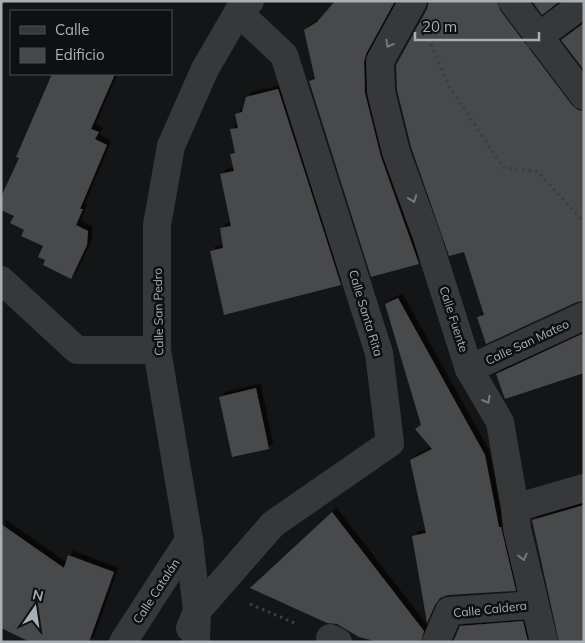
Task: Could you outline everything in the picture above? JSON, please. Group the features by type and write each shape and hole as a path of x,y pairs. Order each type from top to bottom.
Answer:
{"street":[{"path":"512,1 584,96"},
{"name":"Calle Fuente","path":"413,2 380,60 381,92 396,152 428,237 469,369 500,422 517,529 544,642"},
{"path":"538,37 584,2"},
{"name":"Calle San Pedro","path":"196,642 197,611 189,540 157,350 157,225 171,146 205,69 244,6"},
{"name":"Calle Santa Rita","path":"184,642 197,611 273,524 390,443 379,353 284,55 244,6"},
{"path":"1,280 76,350 157,350"},
{"name":"Calle San Mateo","path":"469,369 584,316"},
{"path":"515,508 584,488"},
{"name":"Calle Catalán","path":"123,642 189,540"},
{"name":"Calle Caldera","path":"436,642 449,611 534,604"}],"path":[{"path":"1,2 5,1"},
{"path":"413,2 450,88 504,168 537,171 584,222"},
{"path":"197,611 246,602 334,640"}],"building":[{"path":"335,1 395,1 366,54 364,62 365,93 381,157 419,264 371,277 309,81 315,79 304,30 317,22"},
{"path":"429,1 497,1 500,10 572,105 578,110 584,111 584,301 577,302 486,344 477,317 484,315 464,252 449,256 411,147 397,90 396,65 427,9"},
{"path":"532,1 560,1 542,15"},
{"path":"584,23 584,70 561,40"},
{"path":"52,75 115,75 91,129 99,132 95,139 107,145 80,209 83,209 76,225 88,231 87,245 71,279 43,265 45,260 38,257 43,246 21,236 24,230 10,223 14,216 1,210 1,197 19,158 16,157"},
{"path":"278,89 341,285 224,315 210,251 223,248 220,228 231,226 220,174 234,171 230,154 235,153 230,129 238,128 235,114 242,112 246,97"},
{"path":"398,298 485,455 499,527 501,527 516,591 448,595 440,598 427,623 412,536 426,533 410,460 432,449 415,429 421,425 385,304"},
{"path":"584,333 584,373 505,399 496,374"},
{"path":"256,388 269,449 232,457 219,397"},
{"path":"584,505 584,642 559,642 532,520"},
{"path":"332,512 424,631 421,642 378,642 359,637 337,624 327,623 250,588"},
{"path":"1,524 64,568 68,555 114,572 89,642 30,642 1,628"},
{"path":"523,621 528,642 453,642 460,626"}]}
